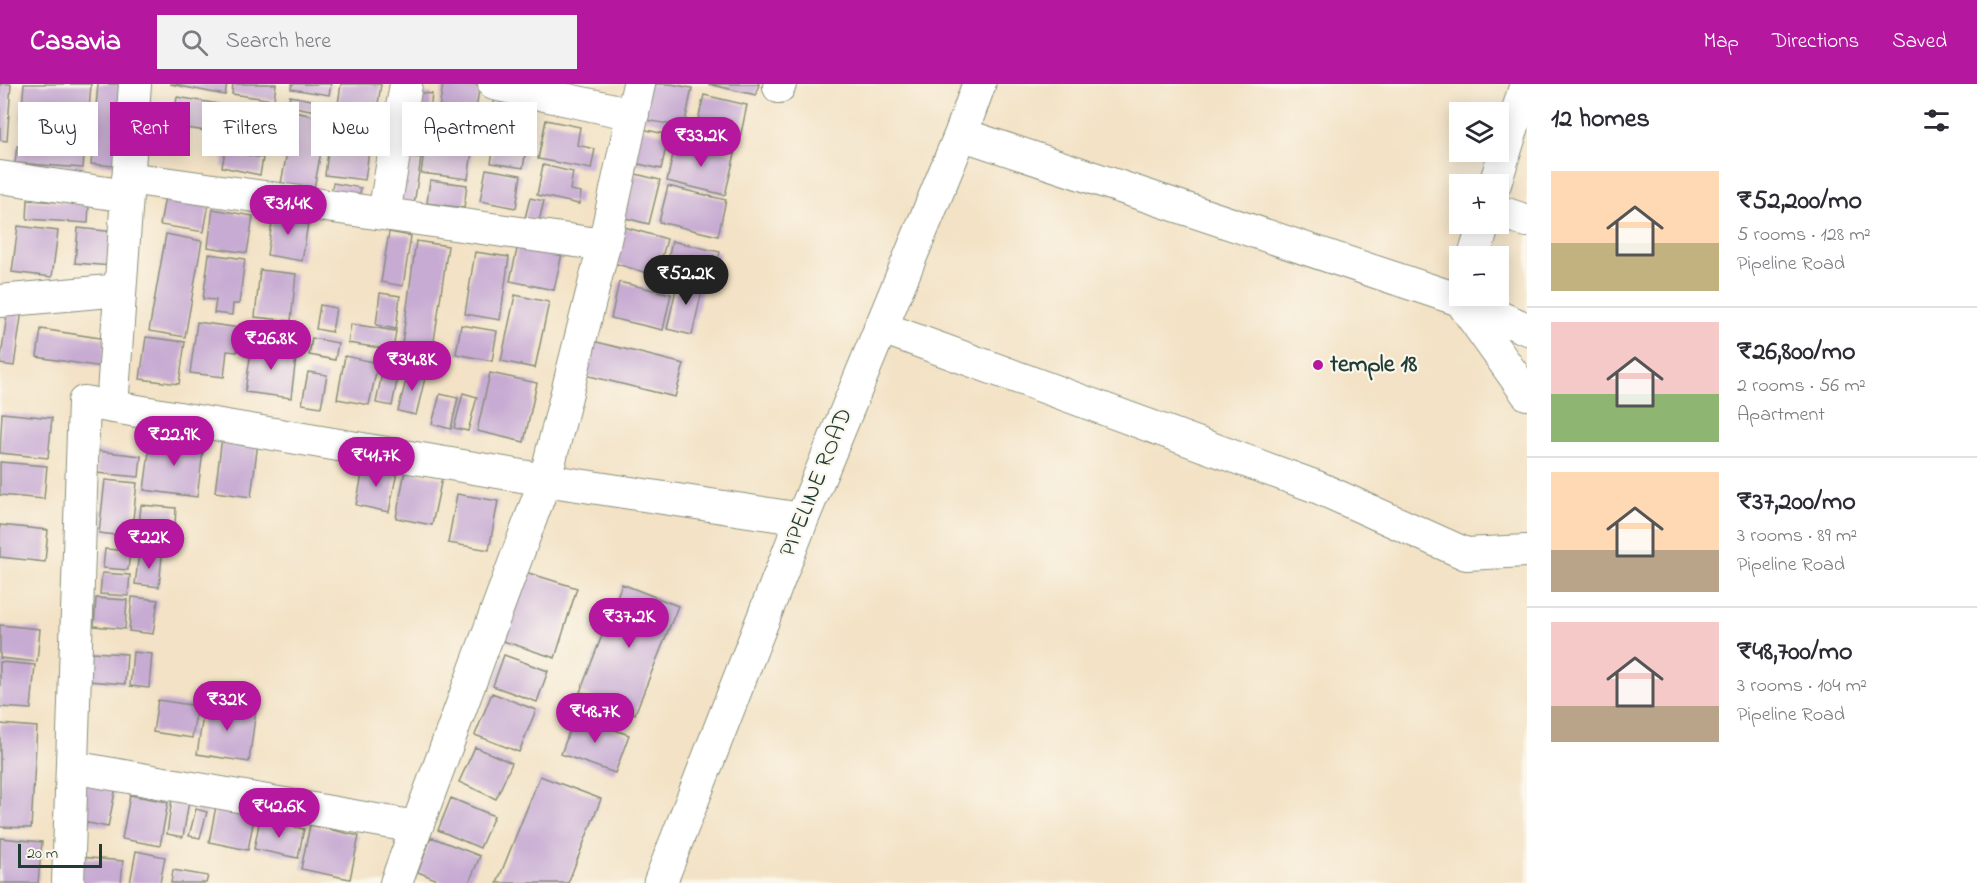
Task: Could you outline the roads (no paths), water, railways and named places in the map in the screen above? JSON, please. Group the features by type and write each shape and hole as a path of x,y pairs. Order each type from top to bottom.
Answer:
{"main road":[{"name":"PIPELINE ROAD","path":"660,883 802,519 961,134 979,84"}],"street":[{"path":"112,407 135,84"},
{"path":"384,214 406,84"},
{"path":"494,84 633,114"},
{"path":"396,883 545,480 604,245 639,84"},
{"path":"1498,174 1526,84"},
{"path":"961,134 1449,294"},
{"path":"0,177 128,187 384,214 604,245"},
{"path":"1509,215 1527,221"},
{"path":"0,301 120,290"},
{"path":"1466,306 1527,394"},
{"path":"1478,306 1527,329"},
{"path":"880,327 1317,487 1466,554 1527,551"},
{"path":"68,883 84,402 545,480 802,519"},
{"path":"72,767 417,827"}],"place":[{"name":"temple 18","path":"1318,365"}]}
